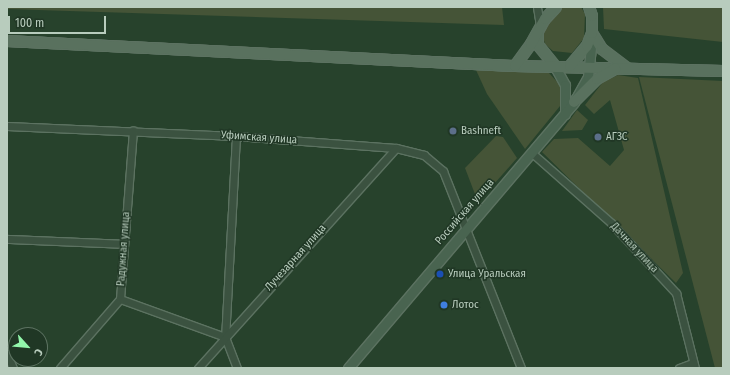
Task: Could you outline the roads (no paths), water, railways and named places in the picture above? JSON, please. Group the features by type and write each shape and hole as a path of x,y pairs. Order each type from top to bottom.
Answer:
{"main road":[{"path":"515,66 551,11 556,7"},
{"path":"570,66 587,46 592,33 592,10"},
{"path":"539,30 538,45 554,65 565,85 565,114"},
{"path":"592,33 602,49 627,68"},
{"name":"Российская улица","path":"348,368 574,102 582,90 591,67 592,33"},
{"path":"7,41 515,66 554,65 723,71"},
{"path":"574,102 597,79 612,69 627,68"}],"street":[{"path":"538,7 539,30"},
{"name":"Уфимская улица","path":"7,126 236,136 396,148 424,155 443,171 521,368"},
{"name":"Радужная улица","path":"60,368 120,299 133,131"},
{"path":"236,136 225,337 237,368"},
{"name":"Лучезарная улица","path":"198,368 396,148"},
{"name":"Дачная улица","path":"532,153 611,223 676,293 694,365"},
{"path":"7,239 124,244"},
{"path":"120,299 225,337"},
{"path":"7,354 13,368"},
{"path":"679,368 694,365"}],"place":[{"name":"Bashneft","path":"453,131"},
{"name":"АГЗС","path":"598,137"},
{"name":"Улица Уральская","path":"440,274"},
{"name":"Лотос","path":"444,305"}]}
